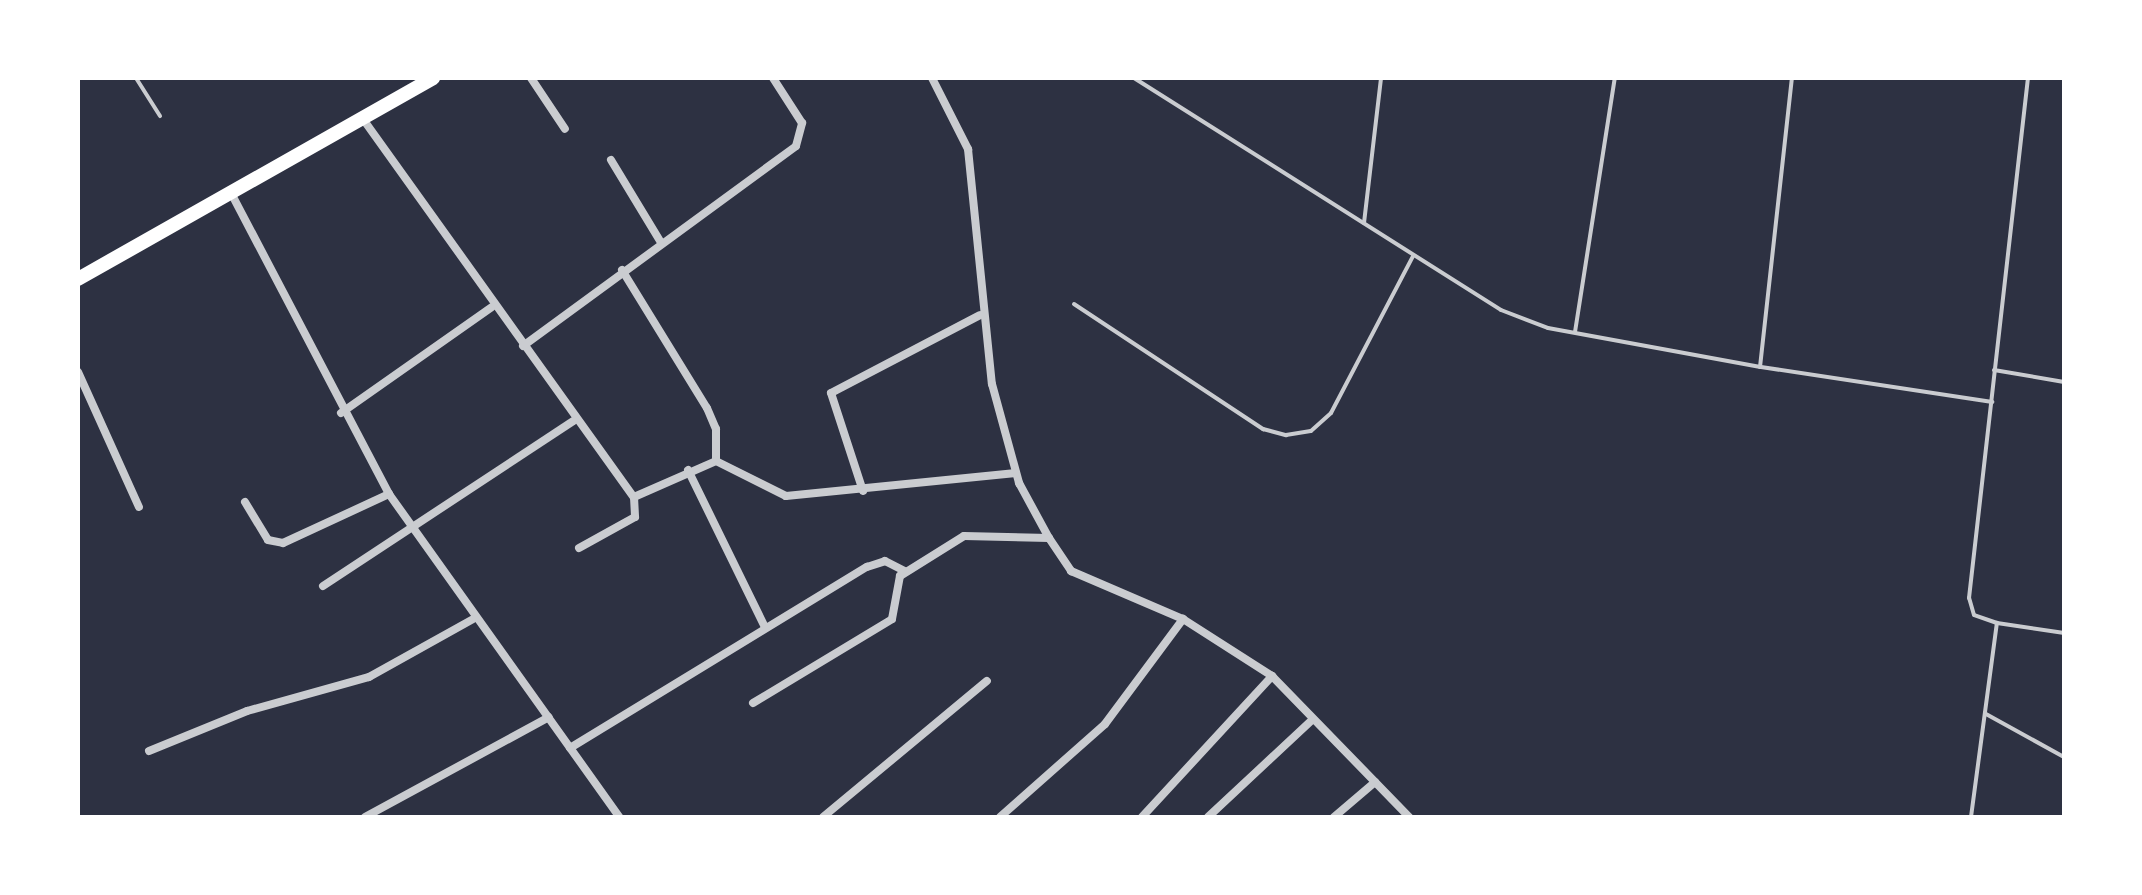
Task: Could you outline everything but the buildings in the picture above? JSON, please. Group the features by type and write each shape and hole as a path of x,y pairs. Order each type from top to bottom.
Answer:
{"main road":[{"path":"78,279 230,190 433,78"}],"street":[{"path":"531,78 565,129"},
{"path":"523,346 660,241 801,141 802,123 773,78"},
{"path":"932,78 968,149 980,315 1016,473 1049,538 1071,571 1183,619 1272,676 1409,817"},
{"path":"363,119 573,421 634,497 635,517 579,548"},
{"path":"611,160 660,241"},
{"path":"230,190 341,413 389,494 473,619 549,717 619,817"},
{"path":"622,270 707,408 716,429 716,461"},
{"path":"341,413 492,307"},
{"path":"863,491 831,393 980,315"},
{"path":"78,372 139,507"},
{"path":"323,586 415,531 573,421"},
{"path":"634,497 688,470 716,461 786,496 863,491 1016,473"},
{"path":"688,470 765,627"},
{"path":"245,502 268,540 283,543 389,494"},
{"path":"753,703 892,619 905,571 970,534 1020,543 1049,538"},
{"path":"570,748 867,567 885,561 905,571"},
{"path":"149,751 247,711 369,677 473,619"},
{"path":"1000,817 1105,724 1183,619"},
{"path":"1142,817 1272,676"},
{"path":"823,817 987,681"},
{"path":"365,817 549,717"},
{"path":"1208,817 1312,720"},
{"path":"1334,817 1375,782"}],"lane":[{"path":"136,78 160,116"},
{"path":"1134,78 1501,310 1575,333 1760,367 1992,402"},
{"path":"1364,223 1381,78"},
{"path":"1575,333 1615,78"},
{"path":"1760,367 1792,78"},
{"path":"2028,78 1969,598 1974,615 1997,623 2064,633"},
{"path":"1074,304 1263,429 1286,435 1311,431 1331,413 1413,256"},
{"path":"1994,370 2064,382"},
{"path":"1971,817 1997,623"},
{"path":"1985,714 2064,757"}]}
